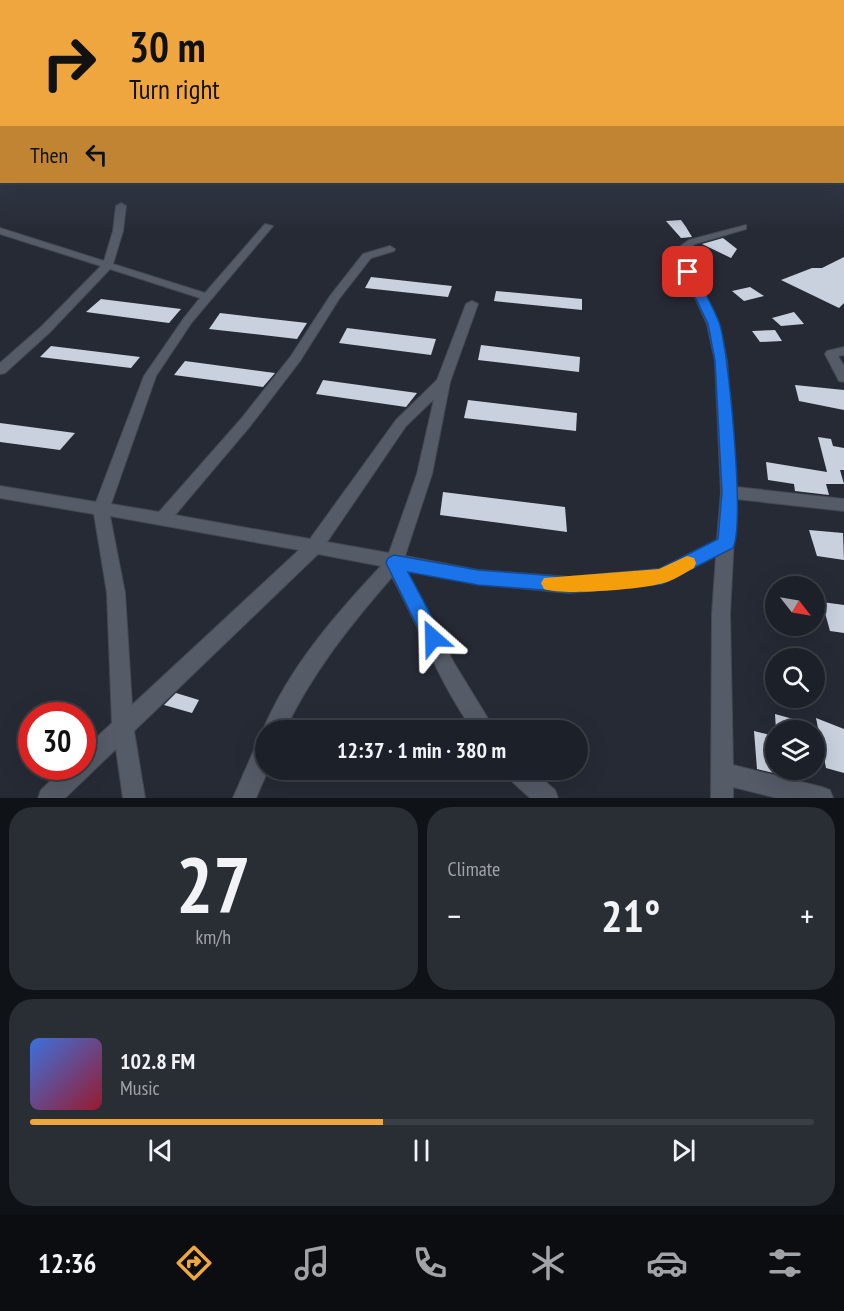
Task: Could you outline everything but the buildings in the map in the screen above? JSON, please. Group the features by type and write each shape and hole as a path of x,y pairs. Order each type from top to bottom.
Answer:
{"street":[{"path":"0,370 45,330 107,266 118,231 121,206"},
{"path":"134,798 123,726 116,593 101,509 150,376 207,297 268,226"},
{"path":"722,798 721,614 729,492 721,361 714,324 681,258 683,249 692,242 743,226"},
{"path":"0,231 207,297"},
{"path":"162,519 253,413 296,358 334,298 367,256 390,249"},
{"path":"278,720 341,620 394,563 414,514 432,450 443,382 472,304"},
{"path":"844,351 831,354 844,378"},
{"path":"96,752 314,547 401,423 443,382"},
{"path":"0,492 478,577 569,585 662,576 727,543"},
{"path":"729,492 844,505"},
{"path":"394,563 413,595 463,702 478,720"},
{"path":"722,773 822,798"},
{"path":"244,798 255,774"},
{"path":"49,798 68,780"},
{"path":"527,780 547,798"}],"slow traffic":[{"path":"550,583 569,585 662,576 687,563"}],"route":[{"path":"433,638 413,595 394,563 478,577 569,585 662,576 727,543 729,492 721,361 714,324 688,272"}]}
